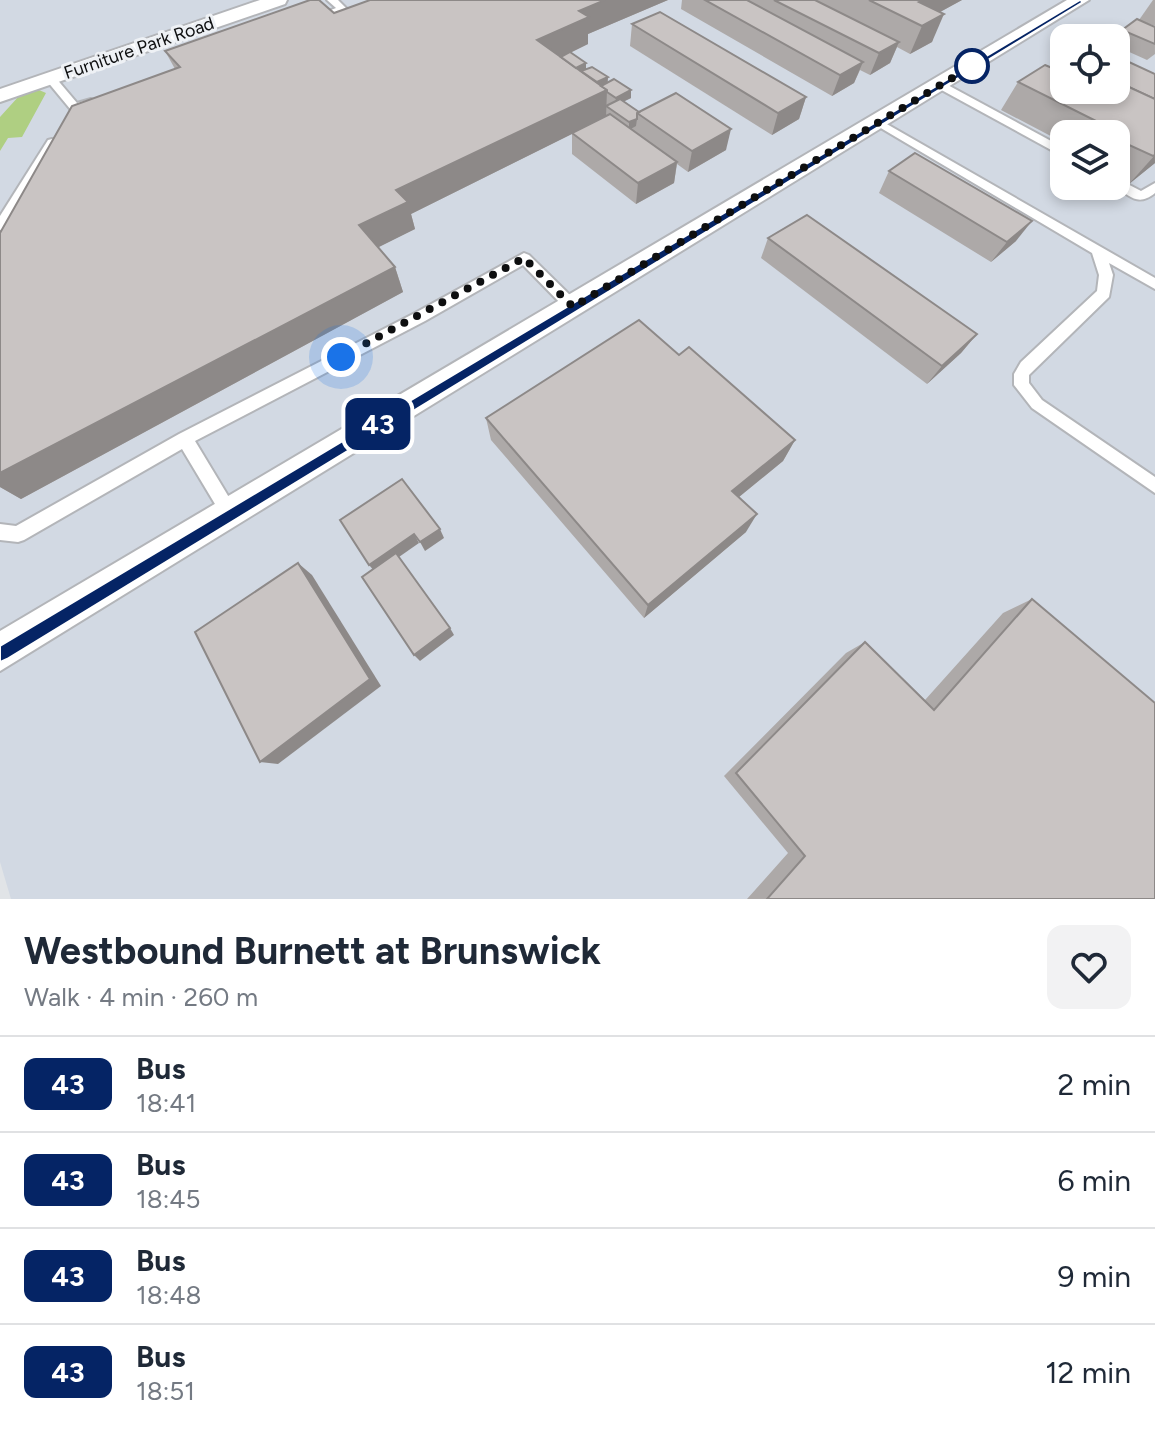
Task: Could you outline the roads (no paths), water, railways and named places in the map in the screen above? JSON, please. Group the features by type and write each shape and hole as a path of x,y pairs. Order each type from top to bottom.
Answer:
{"street":[{"name":"Furniture Park Road","path":"0,96 278,0"},
{"path":"0,652 1080,0"}],"lane":[{"path":"298,26 347,12 332,0"},
{"path":"51,79 75,108"},
{"path":"940,85 1050,145"},
{"path":"66,121 75,108 104,97"},
{"path":"878,122 1155,284"},
{"path":"0,226 58,134"},
{"path":"1130,190 1142,197 1155,187"},
{"path":"1098,251 1106,275 1106,289"},
{"path":"0,532 18,534 185,439 420,317 524,258 573,307"},
{"path":"1155,284 1122,278 1106,289 1021,374 1022,385 1037,404 1155,486"},
{"path":"185,439 230,514"}]}
